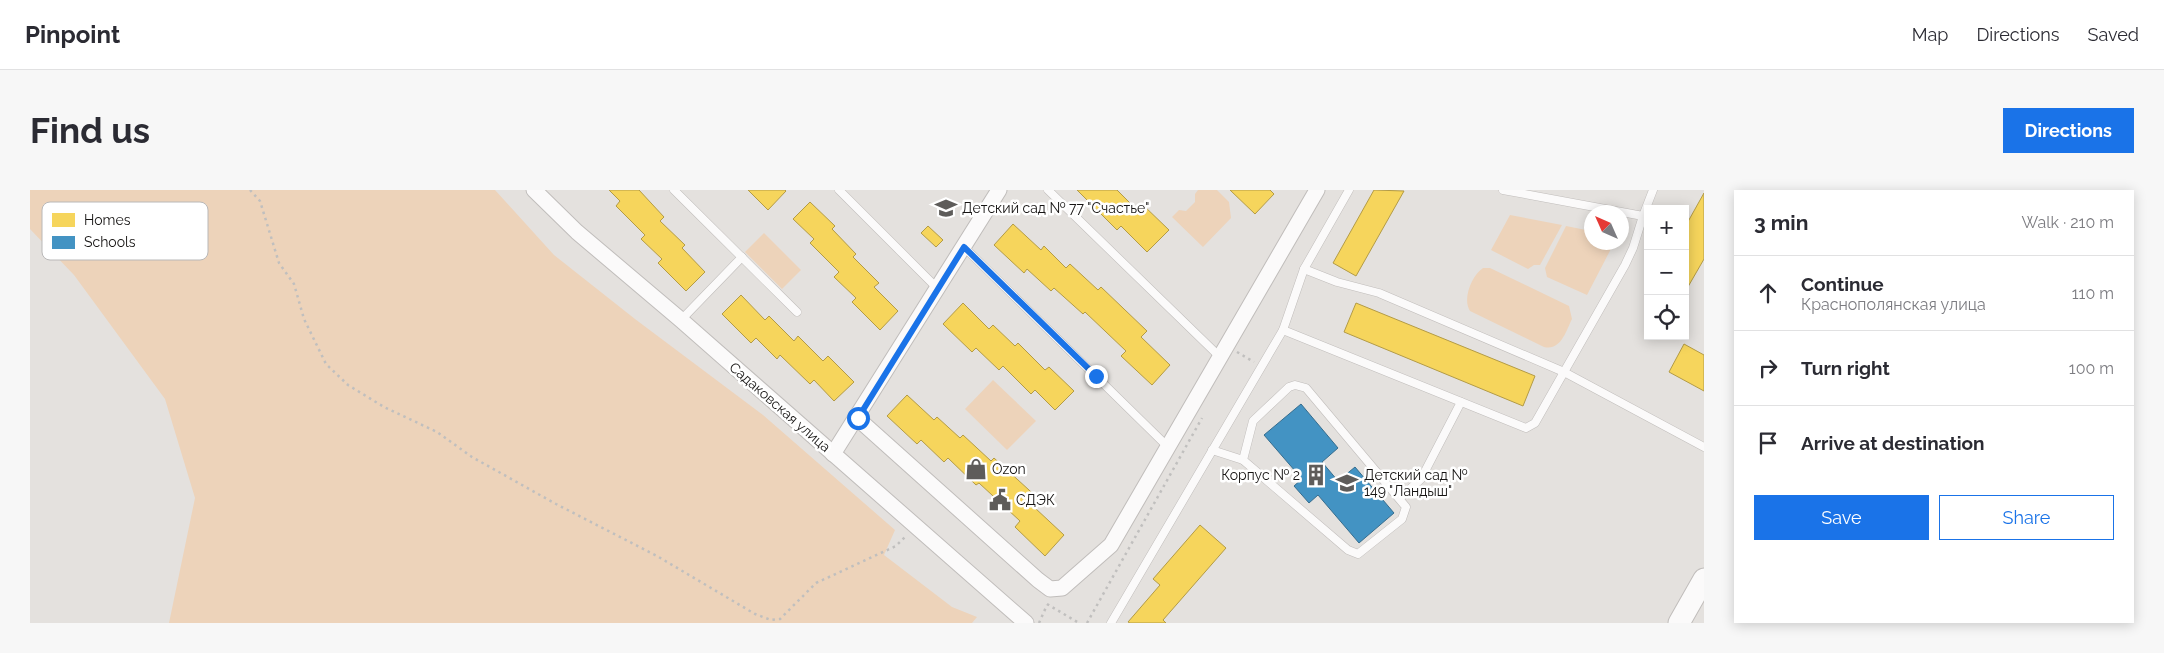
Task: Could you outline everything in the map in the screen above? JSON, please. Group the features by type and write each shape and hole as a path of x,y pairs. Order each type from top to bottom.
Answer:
{"main road":[{"path":"1678,623 1704,580"}],"street":[{"name":"Садаковская улица","path":"534,190 577,232 681,320 1026,623"},
{"path":"833,454 858,418 999,190"},
{"path":"858,418 1038,580 1055,590 1062,588 1111,545 1317,190"}],"lane":[{"path":"674,190 797,312"},
{"path":"839,190 938,289"},
{"path":"1048,190 1223,352"},
{"path":"1111,623 1283,330 1304,269 1349,190"},
{"path":"1502,190 1643,216"},
{"path":"1283,330 1520,426 1531,427 1625,265 1633,248 1653,190"},
{"path":"964,247 1168,446"},
{"path":"681,320 742,257"},
{"path":"1304,269 1337,282 1379,293 1564,372 1704,446"},
{"path":"1212,450 1243,460 1354,554 1364,552 1402,519 1406,508 1400,498 1306,388 1300,385 1289,387 1257,415 1249,429 1243,460"},
{"path":"1400,498 1422,479 1461,402"}],"path":[{"path":"250,190 260,201 278,263 294,284 304,319 326,364 348,385 384,408 437,432 472,456 556,504 657,556 755,614 771,620 780,619 816,583 896,546 915,527"},
{"path":"1223,352 1261,366"},
{"path":"1086,623 1204,414"},
{"path":"1039,623 1047,604 1079,623"}],"shaded area":[{"path":"30,190 495,190 554,255 635,319 763,415 895,530 884,555 952,607 977,617 972,623 169,623 195,498 165,399 74,275 60,260 208,260 208,202 42,202 42,242 30,229"},
{"path":"1198,190 1217,190 1229,202 1231,218 1203,247 1172,217 1179,210 1186,211 1195,202 1195,194"},
{"path":"1510,215 1562,225 1540,265 1534,265 1528,269 1491,250"},
{"path":"1566,226 1584,230 1584,250 1610,250 1587,295 1547,277 1545,268"},
{"path":"764,233 801,270 782,289 745,252"},
{"path":"1483,268 1490,268 1569,306 1572,319 1559,343 1555,346 1544,347 1470,311 1467,300 1469,288 1475,276"},
{"path":"993,380 1036,421 1007,450 965,409"}],"building: Homes":[{"path":"609,190 639,190 664,217 660,221 685,245 682,248 705,272 686,291 658,263 662,259 641,239 645,235 616,206 620,201"},
{"path":"748,190 785,190 786,191 768,210"},
{"path":"1077,190 1117,190 1136,209 1142,204 1169,230 1147,252 1121,226 1117,230"},
{"path":"1230,190 1270,190 1274,194 1255,214"},
{"path":"1374,190 1404,191 1356,276 1333,263"},
{"path":"1704,193 1704,259 1689,285 1689,250 1689,220"},
{"path":"810,202 835,226 832,229 856,254 853,257 879,283 874,287 898,311 880,330 852,302 856,298 834,277 839,272 810,243 814,239 793,219"},
{"path":"1013,224 1041,250 1044,246 1066,268 1070,264 1098,290 1101,287 1147,331 1141,337 1170,365 1152,385 1121,356 1126,351 1085,312 1083,314 1054,288 1051,291 1027,269 1024,273 994,245"},
{"path":"928,226 943,240 936,247 921,233"},
{"path":"741,295 765,320 769,316 794,341 798,336 823,361 828,356 854,382 834,401 814,380 810,384 780,355 777,359 756,338 751,343 722,314"},
{"path":"963,303 989,329 993,325 1015,346 1018,343 1045,370 1049,367 1074,391 1055,410 1035,390 1031,394 1003,366 999,370 976,348 972,352 943,324"},
{"path":"1356,303 1535,376 1523,406 1344,332"},
{"path":"1684,344 1704,355 1704,391 1669,372"},
{"path":"907,395 934,420 937,417 960,438 963,435 991,461 994,458 1041,501 1035,508 1064,535 1045,556 1015,527 1020,521 979,483 976,485 948,458 944,462 921,440 917,444 887,416"},
{"path":"1200,525 1226,548 1163,620 1166,623 1128,622 1160,585 1153,579"}],"building: Schools":[{"name":"Корпус № 2","path":"1301,404 1338,448 1322,462 1338,481 1355,467 1394,513 1359,543 1318,495 1309,503 1294,486 1302,479 1264,435"}],"place":[{"name":"Детский сад № 77 \"Счастье\"","path":"946,208"},
{"name":"Ozon","path":"976,469"},
{"name":"Корпус № 2","path":"1316,475"},
{"name":"Детский сад № 149 \"Ландыш\"","path":"1347,483"},
{"name":"СДЭК","path":"1000,500"}],"route":[{"path":"858,418 964,247 1096,376"}]}
